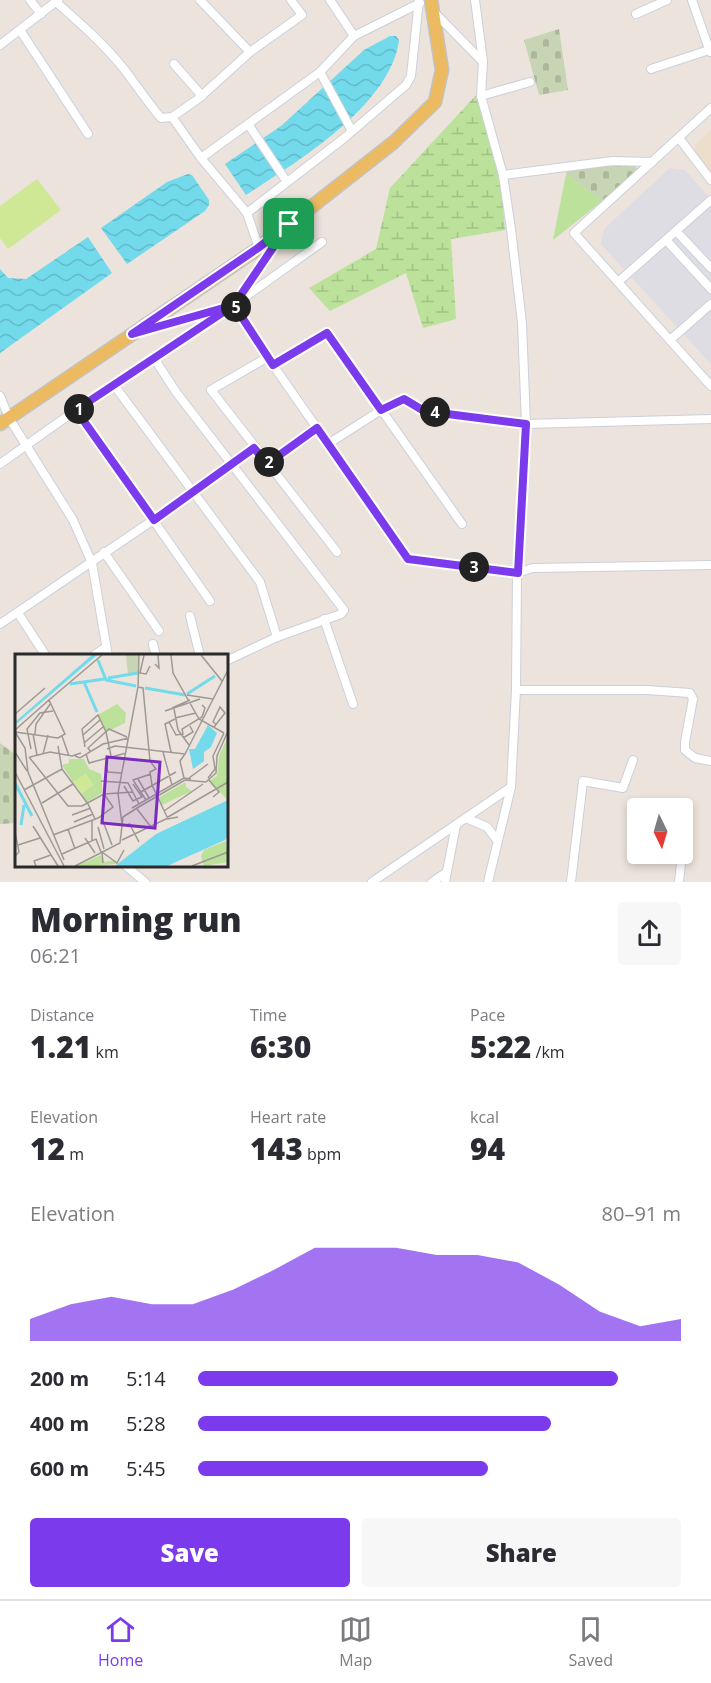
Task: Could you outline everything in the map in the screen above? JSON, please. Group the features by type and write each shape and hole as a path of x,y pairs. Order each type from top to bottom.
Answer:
{"main road":[{"path":"5,421 258,248 394,142 435,102 442,70 426,3"}],"street":[{"path":"30,0 41,14"},
{"path":"200,0 250,52"},
{"path":"0,45 57,1 88,30 123,69 161,118 172,117 202,96 250,52 302,15 291,0"},
{"path":"330,0 354,36"},
{"path":"475,0 483,62 481,96 503,175 522,323 526,424 518,573 516,690 511,787 489,882"},
{"path":"636,14 668,0"},
{"path":"651,69 710,52 692,0"},
{"path":"201,158 320,72 354,36 426,3"},
{"path":"426,3 483,62"},
{"path":"247,213 352,131 406,85 411,76 426,3"},
{"path":"20,30 88,134"},
{"path":"174,64 202,96"},
{"path":"320,72 352,131"},
{"path":"481,96 530,82"},
{"path":"711,108 574,233 711,386"},
{"path":"172,117 201,158 247,213 258,248"},
{"path":"248,124 287,182"},
{"path":"679,138 711,180"},
{"path":"503,175 612,161 652,162"},
{"path":"618,282 711,200"},
{"path":"132,334 234,305 289,224"},
{"path":"676,231 711,268"},
{"path":"666,240 711,289"},
{"path":"0,464 76,410 234,305 322,242"},
{"path":"670,340 711,304"},
{"path":"234,305 408,559 518,573 533,568 711,565"},
{"path":"273,365 327,333 462,524"},
{"path":"268,357 211,390 337,552"},
{"path":"154,358 176,392 344,609 340,614 277,637 228,660"},
{"path":"114,385 260,582 277,637"},
{"path":"0,396 5,421 26,446 73,520 92,563 107,651"},
{"path":"328,444 381,410 404,399 424,411 526,424 711,419"},
{"path":"76,410 210,601"},
{"path":"267,464 317,428"},
{"path":"1,622 18,613 92,563 104,552 193,494 254,448"},
{"path":"104,552 159,631"},
{"path":"18,613 45,654"},
{"path":"190,616 200,654"},
{"path":"324,619 354,704"},
{"path":"153,644 156,654"},
{"path":"516,690 647,690 690,693 693,699 685,750 695,758 711,760"},
{"path":"572,882 583,781 623,788 633,760"},
{"path":"372,882 511,787"},
{"path":"466,818 487,827 497,840"},
{"path":"445,882 456,825"},
{"path":"679,882 681,864"},
{"path":"127,867 145,882"},
{"path":"432,882 447,872"}],"shaded area":[{"path":"711,130 711,172 696,155 695,145"},
{"path":"670,168 685,170 711,200 711,364 601,244 604,229"}],"green space":[{"path":"559,29 568,90 539,95 524,40"},
{"path":"478,93 500,173 505,230 451,239 456,319 423,328 406,273 330,311 309,288 376,249 390,188"},
{"path":"633,165 638,169 602,201 566,174 567,170"},
{"path":"566,174 602,201 553,240"},
{"path":"37,179 61,210 8,249 0,238 0,206"},
{"path":"0,743 15,754 15,823 0,824"}],"water":[{"path":"390,36 396,36 399,40 392,64 379,87 361,109 315,149 246,195 225,164 281,126 364,50"},
{"path":"188,174 192,175 209,200 205,211 127,264 101,228 167,182"},
{"path":"88,237 112,273 0,353 0,269 8,278 26,279"}],"route":[{"path":"289,224 234,305 76,410 154,520 254,448 267,464 317,428 408,559 518,573 526,424 424,411 404,399 381,410 327,333 273,365 234,305 132,334 258,248 289,224"}]}
